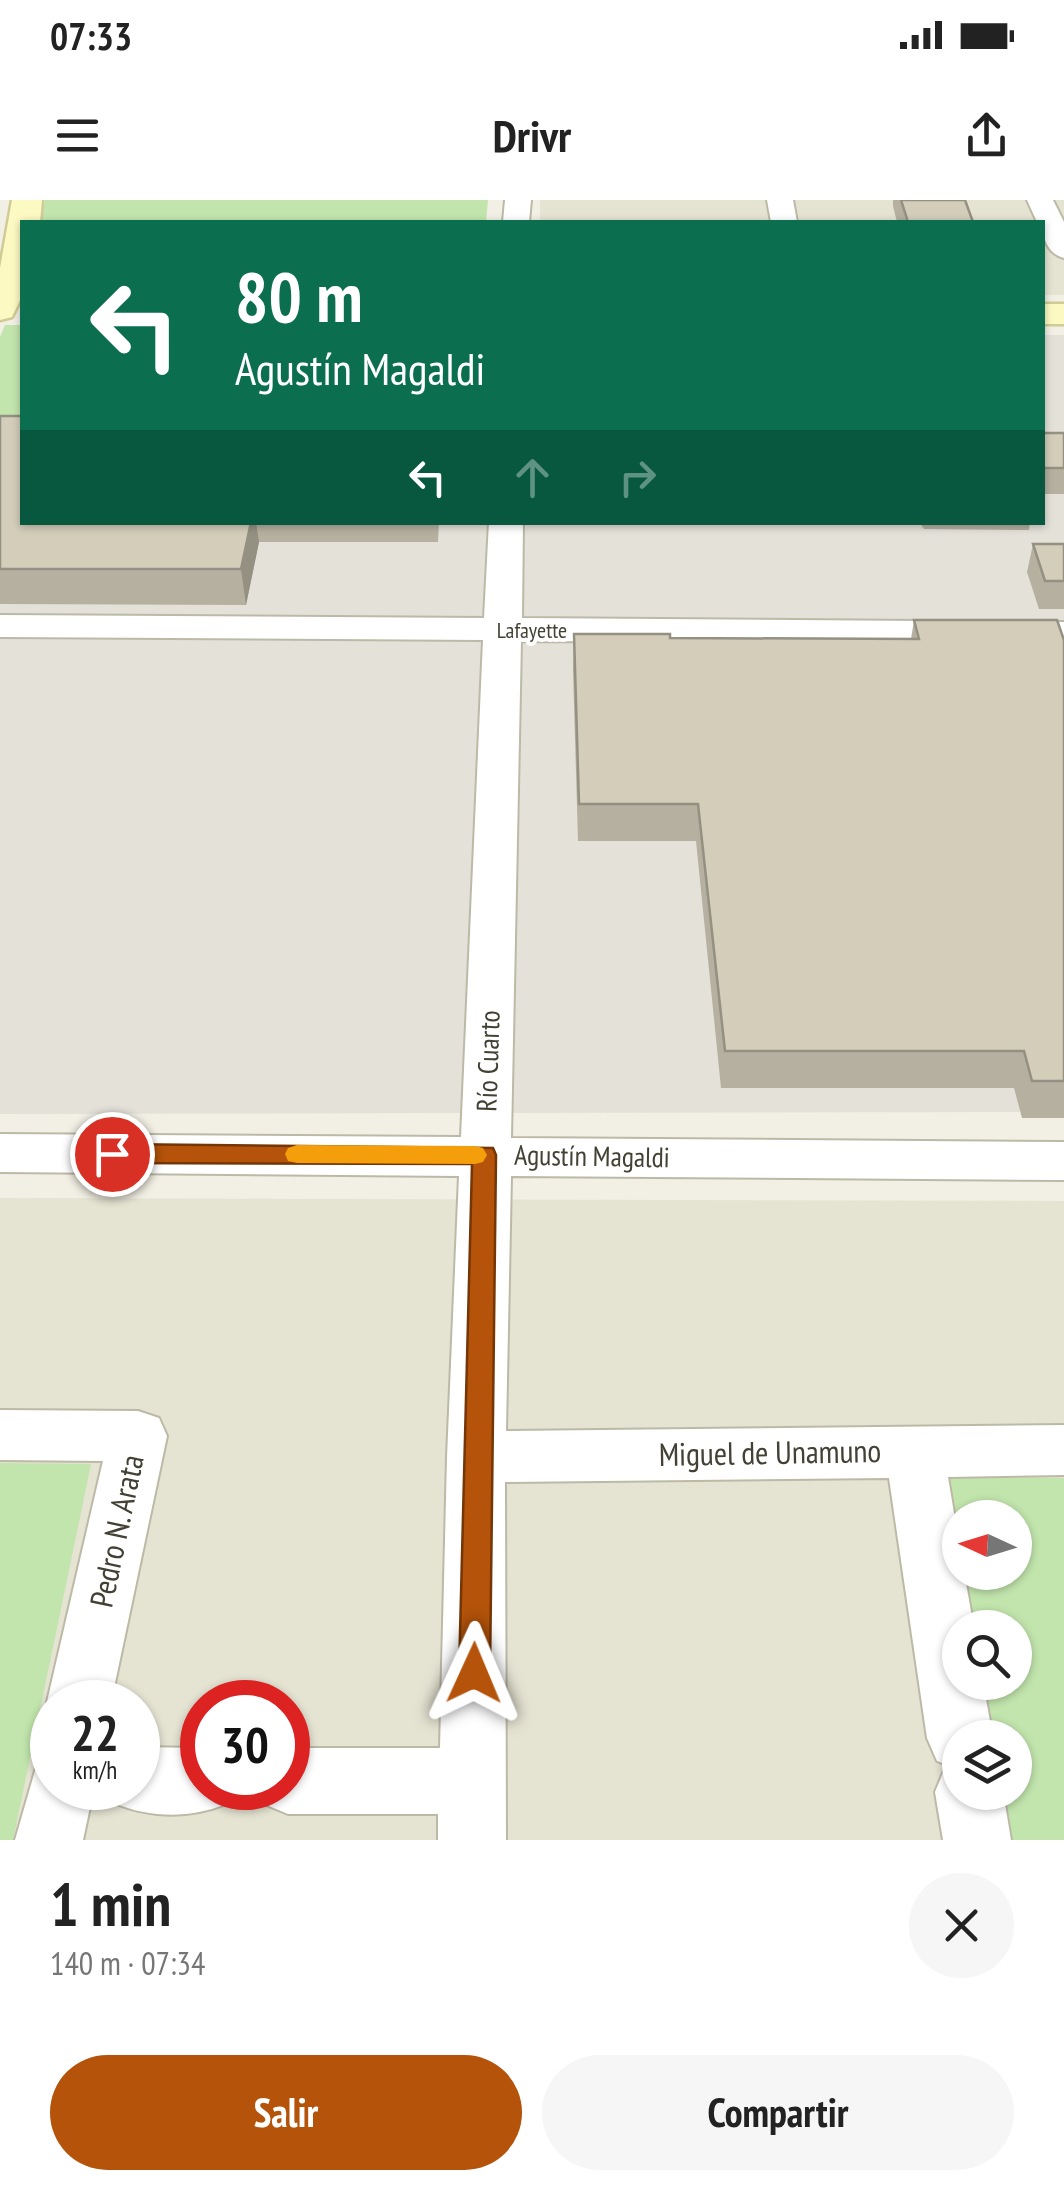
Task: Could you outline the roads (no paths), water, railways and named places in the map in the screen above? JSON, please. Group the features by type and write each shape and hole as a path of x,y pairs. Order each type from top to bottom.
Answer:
{"main road":[{"path":"0,310 18,264 7,210"}],"street":[{"path":"1040,200 1064,250"},
{"name":"Río Cuarto","path":"473,1810 476,1457 506,525"},
{"name":"Lafayette","path":"0,626 1064,633"},
{"name":"Agustín Magaldi","path":"0,1153 1064,1161"},
{"name":"Pedro N. Arata","path":"0,1435 138,1436 84,1680"},
{"name":"Miguel de Unamuno","path":"476,1457 1064,1450"},
{"path":"914,1452 957,1720"},
{"path":"310,1784 473,1810"},
{"path":"49,1840 55,1810"},
{"path":"972,1810 977,1840"}]}
